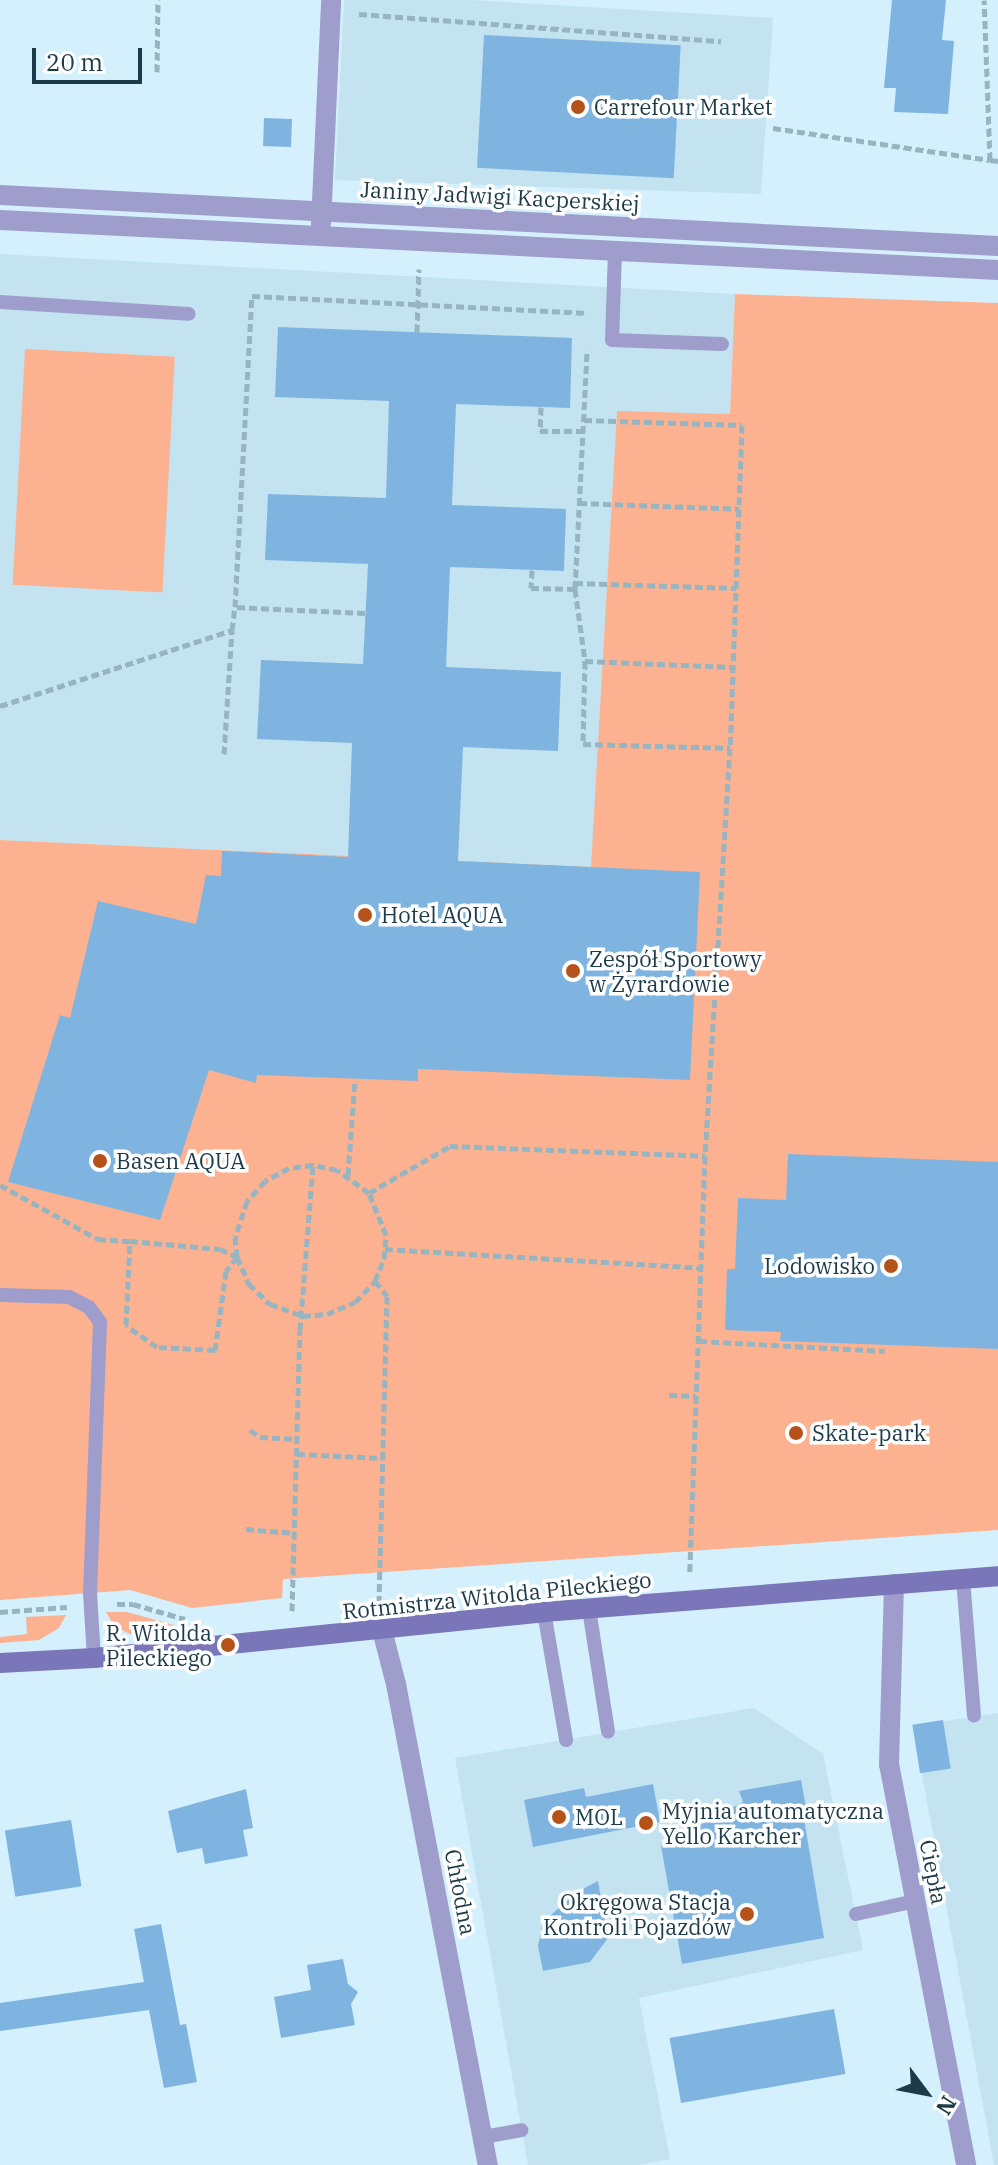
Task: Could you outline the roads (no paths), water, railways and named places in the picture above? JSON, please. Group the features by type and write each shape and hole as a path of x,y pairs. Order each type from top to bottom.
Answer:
{"street":[{"path":"321,236 330,6"},
{"name":"Janiny Jadwigi Kacperskiej","path":"0,195 998,246"},
{"path":"0,220 998,270"},
{"path":"615,226 615,251"},
{"name":"Rotmistrza Witolda Pileckiego","path":"0,1663 94,1658 544,1612 998,1576"},
{"name":"Ciepła","path":"894,1584 889,1764 966,2165"},
{"name":"Chłodna","path":"382,1630 396,1684 488,2165"}],"lane":[{"path":"615,251 612,340 722,344"},
{"path":"0,302 189,314"},
{"path":"0,1295 69,1297 89,1307 100,1322 90,1605 94,1658"},
{"path":"963,1579 974,1716"},
{"path":"589,1609 608,1732"},
{"path":"544,1612 566,1740"},
{"path":"856,1914 915,1901"},
{"path":"483,2137 521,2130"}],"place":[{"name":"Carrefour Market","path":"578,107"},
{"name":"Hotel AQUA","path":"365,915"},
{"name":"Zespół Sportowy w Żyrardowie","path":"573,971"},
{"name":"Basen AQUA","path":"100,1161"},
{"name":"Lodowisko","path":"891,1266"},
{"name":"Skate-park","path":"796,1433"},
{"name":"R. Witolda Pileckiego","path":"228,1645"},
{"name":"MOL","path":"559,1817"},
{"name":"Myjnia automatyczna Yello Karcher","path":"646,1823"},
{"name":"Okręgowa Stacja Kontroli Pojazdów","path":"747,1914"}]}
